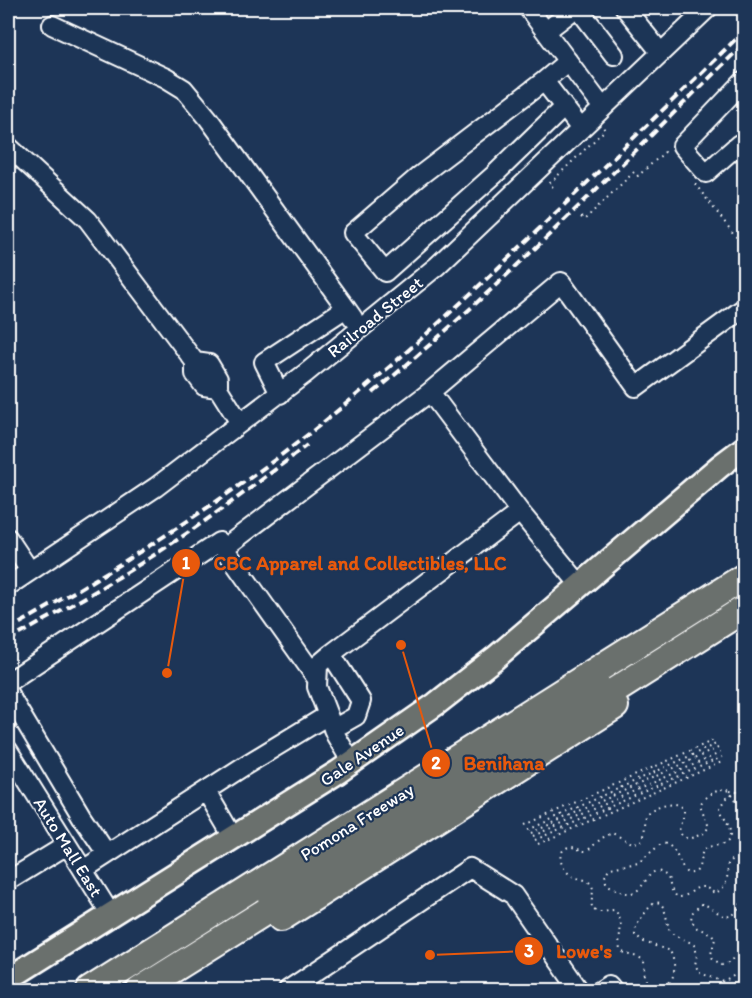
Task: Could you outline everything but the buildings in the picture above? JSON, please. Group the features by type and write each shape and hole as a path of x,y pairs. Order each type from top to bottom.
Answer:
{"highway":[{"name":"Pomona Freeway","path":"90,990 744,577"},
{"path":"124,990 744,597"},
{"path":"140,990 744,609"},
{"path":"167,990 744,623"}],"main road":[{"name":"Gale Avenue","path":"8,979 352,763 436,704 486,665 744,448"}],"street":[{"path":"528,8 603,108"},
{"path":"546,32 577,8 614,55"},
{"path":"625,8 661,53"},
{"name":"Railroad Street","path":"8,586 156,487 279,393 437,266 708,8"},
{"path":"52,25 177,83 184,89 208,118 361,328"},
{"path":"564,107 494,175 384,272 352,233 418,177 567,61"},
{"path":"544,81 581,129"},
{"path":"739,144 706,173 682,146 744,81"},
{"path":"8,146 88,220 195,362 209,364 219,379 218,388 240,423"},
{"path":"389,268 407,290"},
{"path":"224,548 430,392 561,282 636,387 744,308"},
{"path":"279,393 264,362 346,308"},
{"path":"430,392 520,512 580,585"},
{"path":"352,763 331,722 317,687 318,664 520,512"},
{"path":"8,538 30,571"},
{"path":"8,682 219,542 318,679"},
{"path":"83,870 206,791 331,722 356,716 361,701 331,654"},
{"path":"8,693 82,817 107,854"},
{"name":"Auto Mall East","path":"8,750 110,913"},
{"path":"206,791 232,837"},
{"path":"8,881 67,845"},
{"path":"288,990 470,868 513,895 579,990"},
{"path":"601,990 609,985 613,990"}],"path":[{"path":"581,217 584,220 634,172 638,176 668,149"},
{"path":"689,176 744,247"},
{"path":"525,825 714,740"},
{"path":"532,835 716,744"},
{"path":"532,835 718,748"},
{"path":"532,835 720,753"},
{"path":"532,835 722,757"},
{"path":"538,844 724,761"},
{"path":"744,793 727,790 712,793 702,801 700,809 709,827 703,834 688,839 680,835 678,827 684,815 684,809 678,803 672,803 650,810 646,814 644,836 640,842 632,843 612,833 587,851 583,852 572,847 565,849 561,852 560,859 572,876 584,879 592,886 590,903 593,908 601,912 615,910 618,914 621,926 620,950 627,955 638,955 644,961 645,979 653,989 663,986 673,978 675,972 670,951 641,941 635,935 636,925 648,908 655,904 659,904 666,910 668,928 671,932 695,946 697,950 695,965 700,973 724,982 744,969"},
{"path":"727,790 744,809"},
{"path":"733,795 727,798 720,808 729,828 728,841 704,850 699,869 695,873 687,873 682,869 674,850 662,843 638,863 610,868 606,881 627,895 633,894 649,875 658,872 668,877 671,889 677,897 687,896 695,888 701,886 709,888 714,893 719,892 727,883 728,864 744,848"},
{"path":"744,892 739,909 729,916 723,916 706,904 701,904 692,913 691,920 697,928 712,934 715,939 711,954 713,959 722,964 728,963 739,953 744,922"}],"railway":[{"path":"8,630 168,534 283,454 320,425 414,345 475,289 744,31"},
{"path":"373,393 422,352 516,266 744,44"},
{"path":"8,641 83,599 159,552 234,500 307,445"}],"place":[{"name":"Benihana","path":"401,645"},
{"name":"CBC Apparel and Collectibles, LLC","path":"167,673"},
{"name":"Lowe's","path":"430,955"}]}
